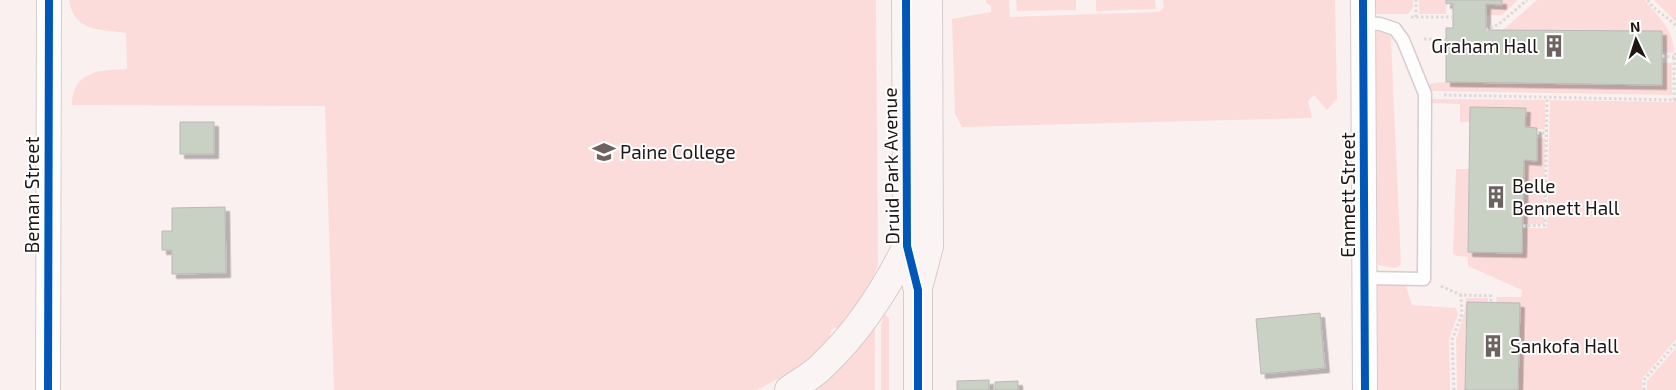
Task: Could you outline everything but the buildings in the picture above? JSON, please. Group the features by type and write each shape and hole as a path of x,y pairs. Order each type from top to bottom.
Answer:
{"street":[{"name":"Beman Street","path":"48,390 49,0"},
{"name":"Druid Park Avenue","path":"906,0 907,246 918,290 918,390"},
{"name":"Druid Park Avenue","path":"918,290 930,246 928,0"},
{"name":"Emmett Street","path":"1363,0 1365,390"},
{"path":"789,390 823,366 858,324 890,280 907,246"}],"lane":[{"path":"1363,23 1380,24 1395,29 1403,40 1425,94 1424,278 1364,278"}],"path":[{"path":"1486,30 1499,24 1527,0"},
{"path":"1648,0 1652,7 1666,14 1676,26"},
{"path":"1416,17 1453,18"},
{"path":"1425,94 1675,100 1676,52"},
{"path":"1662,56 1675,59"},
{"path":"1523,226 1545,226 1547,97"},
{"path":"1538,133 1546,134"},
{"path":"1454,390 1452,340 1462,314 1461,295 1491,296 1491,303"},
{"path":"1644,390 1644,380 1676,343"}],"shaded area":[{"name":"Paine College","path":"69,0 876,0 878,264 870,286 840,330 835,328 831,330 829,341 795,370 757,390 334,390 325,106 72,105 73,94 82,79 107,70 127,69 126,33 99,30 83,24 72,11"},
{"path":"986,0 1009,0 1010,17 1159,12 1164,7 1163,0 1335,0 1337,99 1327,110 1314,95 1308,101 1312,118 962,127 955,114 952,19 991,12 991,6 986,3"},
{"path":"1016,0 1076,0 1076,10 1017,11"},
{"path":"1096,0 1155,0 1156,9 1096,11"},
{"path":"1373,0 1413,0 1413,8 1408,14 1373,14"},
{"path":"1419,0 1446,0 1446,14 1419,14"},
{"path":"1502,0 1518,0 1502,15 1486,15 1486,4 1502,5"},
{"path":"1537,0 1645,0 1668,30 1673,44 1673,53 1662,52 1661,31 1503,30"},
{"path":"1654,0 1676,0 1676,22"},
{"path":"1373,32 1387,32 1391,37 1401,265 1395,268 1378,265"},
{"path":"1662,63 1672,63 1672,95 1427,91 1427,84 1446,82 1662,85"},
{"path":"1427,99 1545,100 1545,130 1525,127 1525,108 1471,107 1470,122 1460,122 1460,104 1431,103"},
{"path":"1550,100 1676,102 1676,339 1642,379 1642,390 1518,390 1520,303 1497,303 1496,297 1521,297 1522,290 1468,266 1468,257 1453,254 1456,169 1469,169 1468,252 1522,253 1523,228 1547,228"},
{"path":"1537,138 1545,138 1544,224 1523,224 1524,160 1537,161"},
{"path":"1377,285 1406,286 1412,305 1456,308 1458,314 1449,340 1450,390 1378,390"},
{"path":"1466,298 1488,298 1488,302 1467,302 1465,390 1457,390 1456,339 1464,314"},
{"path":"884,314 889,318 889,390 881,390 881,325"},
{"path":"875,317 875,390 803,390"},
{"path":"1676,348 1676,390 1647,390 1647,381"}],"cycle path":[{"path":"48,390 49,0"},
{"path":"906,0 907,246 918,290 918,390"},
{"path":"1363,0 1365,390"}],"place":[{"name":"Graham Hall","path":"1554,46"},
{"name":"Paine College","path":"604,152"},
{"name":"Belle Bennett Hall","path":"1496,197"},
{"name":"Sankofa Hall","path":"1493,346"}]}
